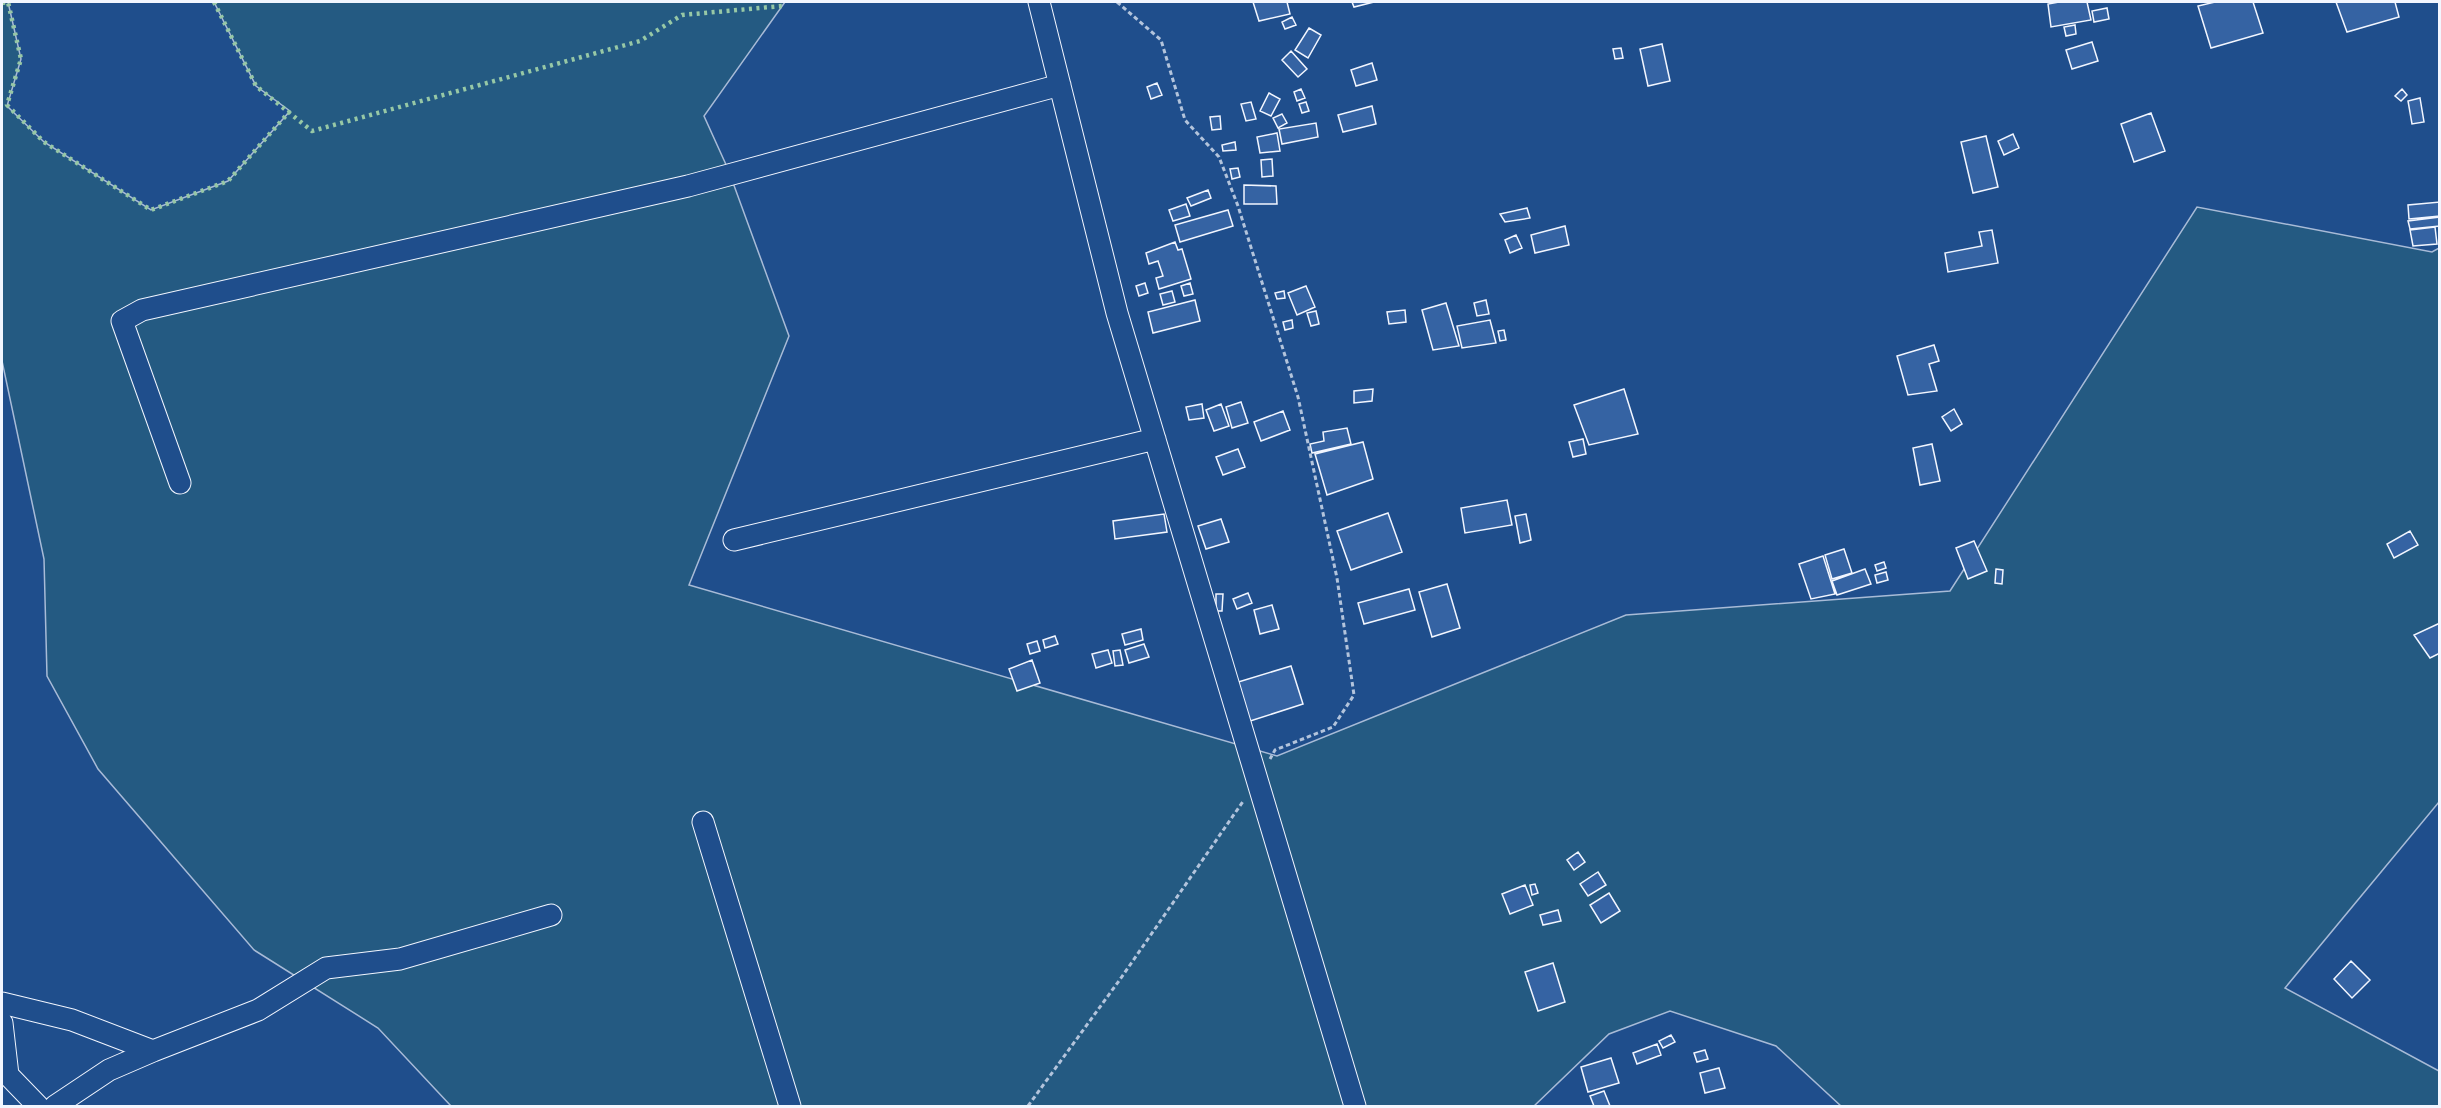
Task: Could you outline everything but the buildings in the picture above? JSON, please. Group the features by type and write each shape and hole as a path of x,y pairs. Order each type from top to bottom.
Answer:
{"street":[{"path":"1039,2 1117,313 1258,779 1354,1107"},
{"path":"180,483 122,321 142,310 688,186 1060,85"},
{"path":"734,540 1155,439"},
{"path":"703,822 790,1107"},
{"path":"55,1107 109,1070 258,1010 326,968 399,959 551,915"},
{"path":"2,1003 72,1020 153,1051"},
{"path":"2,1023 8,1075 38,1107"}],"path":[{"path":"1028,1107 1121,978 1258,779 1275,750 1334,728 1354,694 1337,578 1298,397 1239,206 1219,157 1185,120 1161,40 1117,2"}],"shaded area":[{"path":"8,2 21,59 7,106 44,142 151,210 228,181 290,111 256,86 214,2 785,2 704,116 728,169 789,336 689,585 1277,756 1626,615 1950,591 2197,207 2432,252 2439,248 2439,802 2285,988 2439,1071 2439,1106 1841,1106 1776,1046 1670,1011 1609,1034 1534,1106 451,1106 378,1028 254,950 98,769 47,676 44,559 2,361 2,3"}],"hedge":[{"path":"2,3 8,2 21,59 7,105 44,142 151,210 228,181 290,111"},
{"path":"214,2 256,86 312,131 640,41 682,15 782,6"}]}
